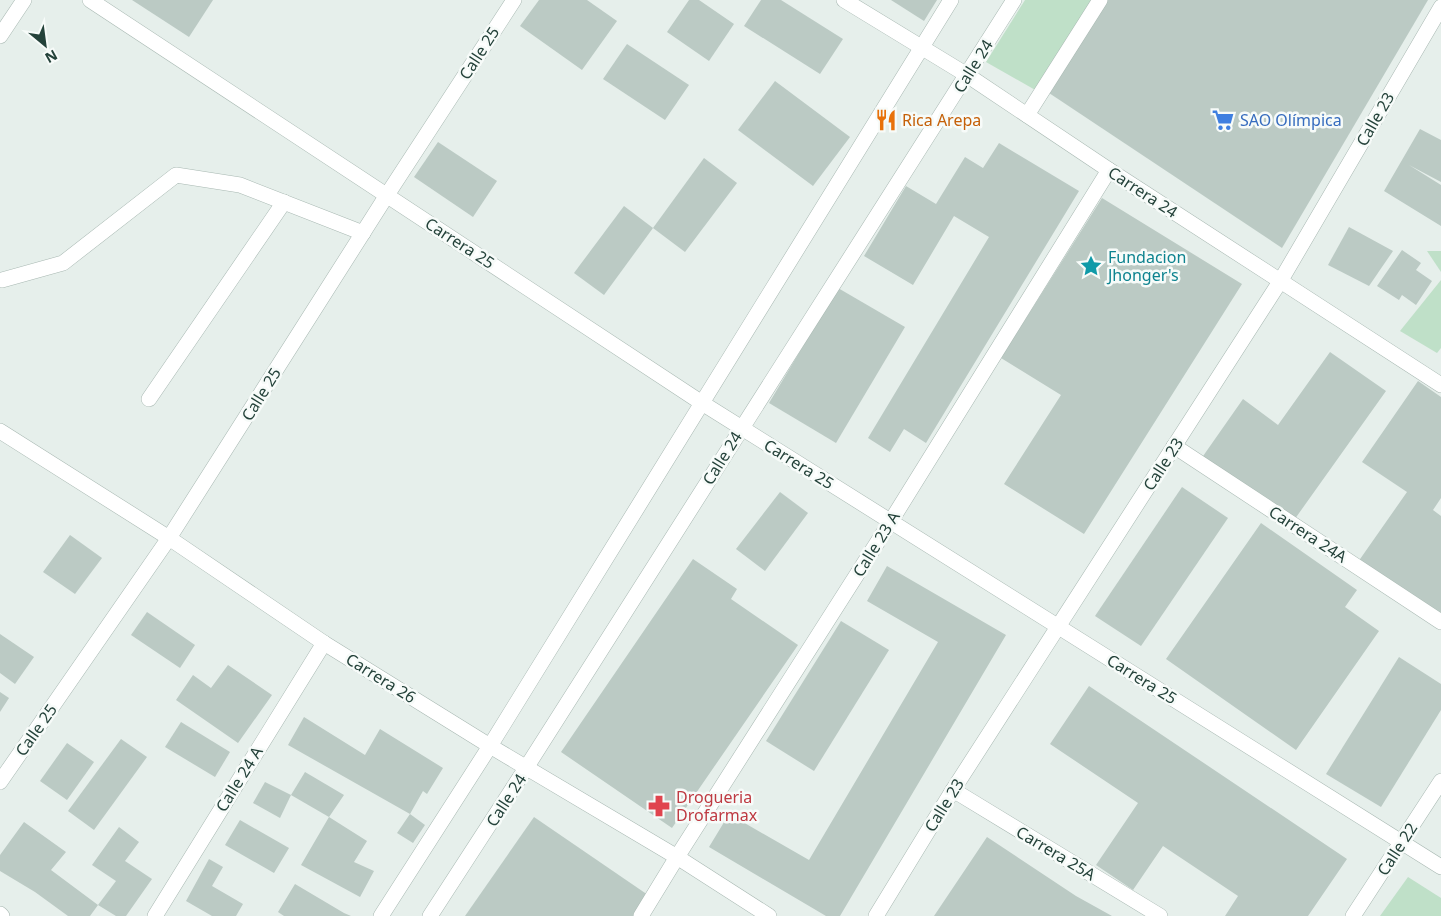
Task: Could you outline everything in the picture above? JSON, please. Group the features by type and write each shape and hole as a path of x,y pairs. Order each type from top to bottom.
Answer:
{"street":[{"path":"0,36 24,0"},
{"name":"Carrera 25","path":"90,0 702,403 1441,867"},
{"name":"Calle 25","path":"0,782 169,538 387,195 514,0"},
{"name":"Carrera 24","path":"844,0 967,75 1109,170 1441,385"},
{"path":"381,916 490,746 951,0"},
{"name":"Calle 24","path":"430,916 1014,0"},
{"path":"1027,115 1100,0"},
{"name":"Calle 23","path":"876,916 952,790 1059,627 1281,280 1441,7"},
{"name":"Calle 23 A","path":"641,916 891,521 1109,170"},
{"path":"2,280 63,263 176,176 240,185 363,233"},
{"path":"149,399 284,202"},
{"name":"Carrera 26","path":"0,431 169,538 324,642 526,768 677,857 769,916"},
{"name":"Carrera 24A","path":"1174,446 1441,622"},
{"name":"Calle 24 A","path":"155,916 324,642"},
{"name":"Calle 22","path":"1352,916 1441,781"},
{"name":"Carrera 25A","path":"952,790 1160,916"}],"green space":[{"path":"1025,0 1095,0 1037,91 986,62"},
{"path":"1427,251 1441,251 1441,272"},
{"path":"1441,280 1441,348 1437,353 1400,331"},
{"path":"1408,877 1441,898 1441,916 1380,916"}],"building":[{"path":"132,0 213,0 189,37"},
{"path":"539,0 587,0 617,21 582,70 520,26"},
{"path":"689,0 699,0 734,24 709,61 667,32"},
{"path":"761,0 781,0 843,39 820,74 744,26"},
{"path":"891,0 937,0 924,21"},
{"name":"SAO Olímpica","path":"1105,0 1428,0 1282,248 1046,91"},
{"path":"627,44 689,85 665,120 603,79"},
{"path":"775,81 850,137 813,186 738,130"},
{"path":"1420,129 1441,140 1441,182 1409,165 1441,185 1441,226 1384,191"},
{"path":"438,142 497,181 473,217 414,177"},
{"path":"999,143 1079,191 926,443 904,429 890,452 868,438 989,237 954,216 913,285 864,256 906,186 936,204 965,157 983,168"},
{"path":"704,158 737,183 685,252 653,228"},
{"path":"1102,198 1242,284 1084,534 1004,484 1061,395 1001,358"},
{"path":"624,206 653,228 604,295 574,273"},
{"path":"1349,227 1393,251 1369,286 1328,265"},
{"path":"1402,250 1421,263 1416,270 1432,281 1416,305 1402,295 1399,300 1377,286"},
{"path":"838,288 905,327 836,443 769,403"},
{"path":"1330,352 1386,391 1292,523 1201,459 1243,399 1278,425"},
{"path":"1418,381 1441,397 1441,498 1433,510 1441,516 1441,619 1358,562 1407,492 1362,462"},
{"path":"1182,487 1228,518 1141,646 1095,616"},
{"path":"780,492 808,513 765,571 736,549"},
{"path":"1261,523 1357,590 1345,607 1379,631 1296,750 1166,659"},
{"path":"70,535 102,558 75,594 43,572"},
{"path":"693,559 737,589 731,599 798,645 672,828 561,752"},
{"path":"887,566 1006,635 840,916 826,916 709,847 729,814 809,860 938,642 867,601"},
{"path":"147,612 195,645 180,668 131,635"},
{"path":"841,621 889,650 814,771 766,741"},
{"path":"0,634 34,657 15,684 0,673"},
{"path":"1399,657 1441,684 1441,710 1381,807 1326,774"},
{"path":"228,665 272,695 238,743 176,700 193,675 211,688"},
{"path":"1089,686 1347,859 1308,916 1225,916 1238,896 1163,846 1133,890 1096,865 1138,803 1050,744"},
{"path":"0,692 9,698 0,712"},
{"path":"304,717 365,755 380,729 443,768 427,794 423,791 410,814 288,745"},
{"path":"181,722 230,752 215,777 165,747"},
{"path":"121,739 147,757 94,830 68,811"},
{"path":"67,743 94,762 67,800 40,781"},
{"path":"305,772 344,795 329,817 291,795"},
{"path":"265,782 291,795 280,818 253,803"},
{"path":"410,814 425,825 413,843 397,833"},
{"path":"329,817 367,841 354,862 374,871 360,897 301,865"},
{"path":"534,817 648,895 634,916 465,916"},
{"path":"240,820 289,848 274,873 225,845"},
{"path":"24,822 66,852 51,870 98,905 90,916 68,916 35,892 0,871 0,855"},
{"path":"119,827 139,842 125,861 152,879 126,916 116,916 98,905 116,881 92,865"},
{"path":"987,837 1076,896 1112,916 934,916"},
{"path":"209,859 223,867 212,886 243,904 236,916 212,916 186,901"},
{"path":"295,884 351,916 284,916 278,912"}],"place":[{"name":"Rica Arepa","path":"886,120"},
{"name":"SAO Olímpica","path":"1223,120"},
{"name":"Fundacion Jhonger's","path":"1091,266"},
{"name":"Drogueria Drofarmax","path":"659,806"}]}
